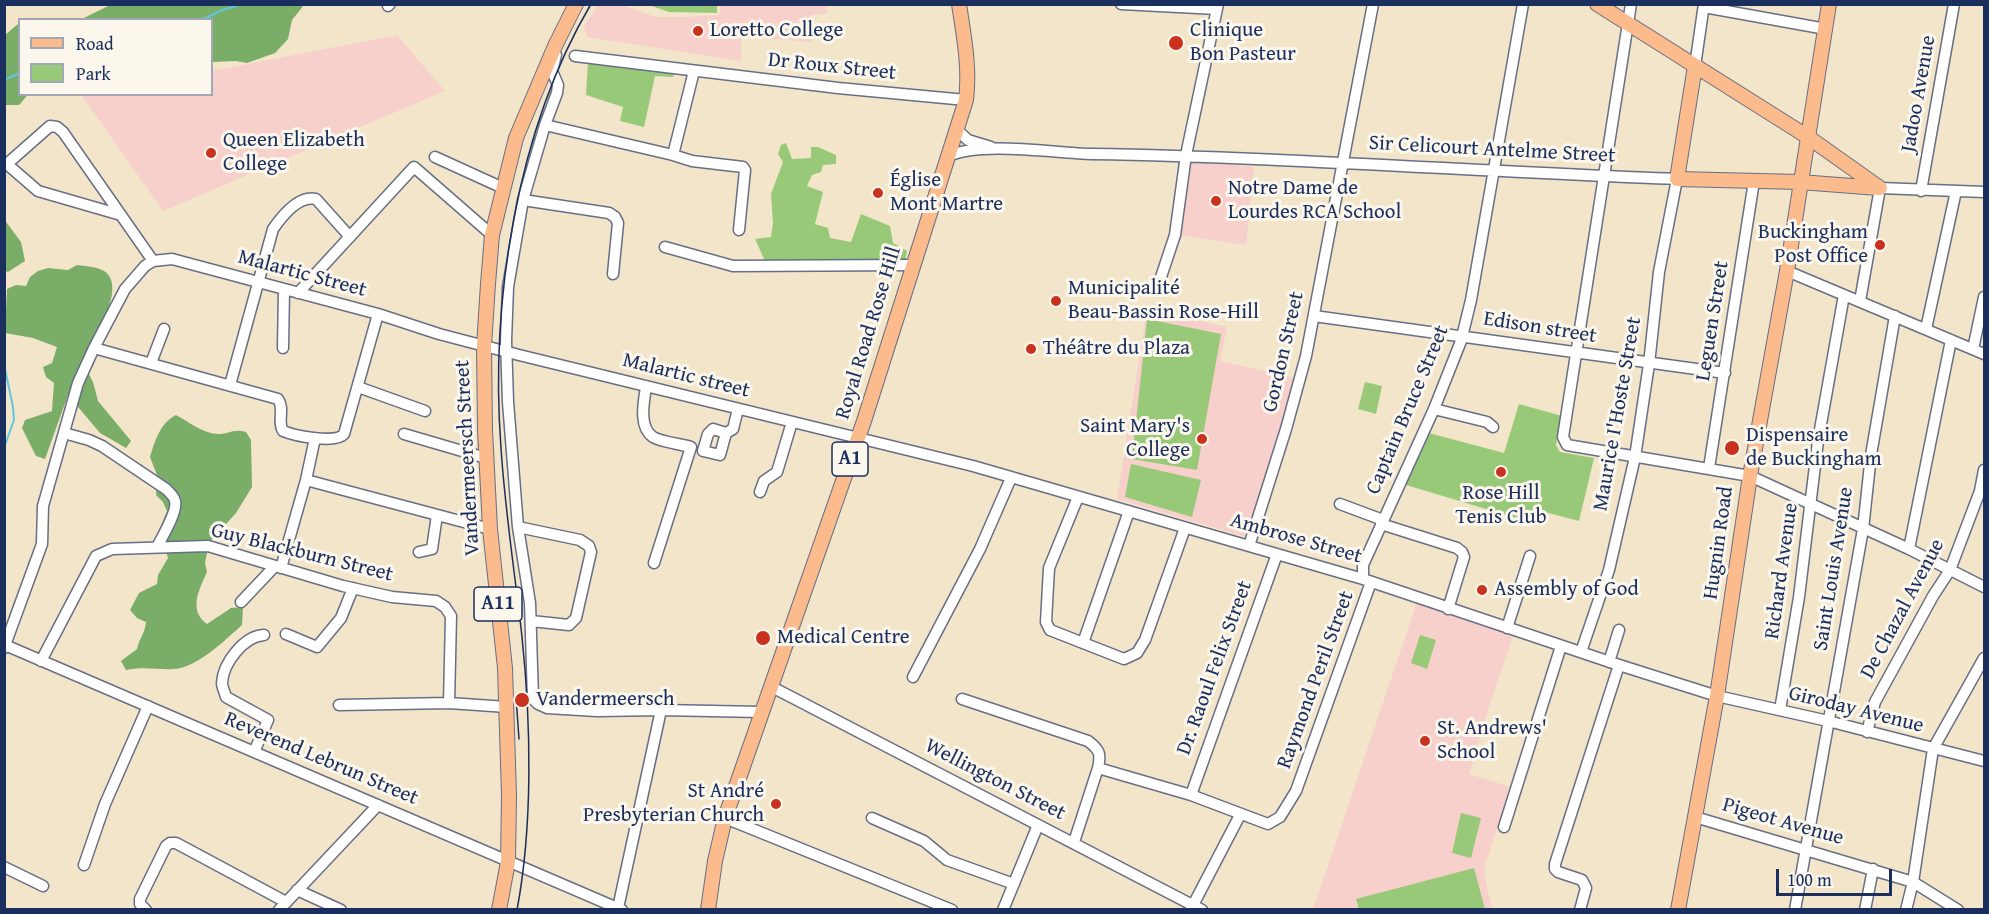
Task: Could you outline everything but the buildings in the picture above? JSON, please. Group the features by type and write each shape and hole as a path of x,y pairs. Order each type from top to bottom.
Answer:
{"main road":[{"name":"Vandermeersch Street","path":"499,909 508,862 509,795 507,707 490,529 486,458 484,346 492,235 516,138 555,46 577,4"},
{"name":"Royal Road Rose Hill","path":"708,909 724,818 857,439 966,100 969,81 968,64 959,4"},
{"path":"1597,4 1808,137 1880,188"},
{"name":"Hugnin Road","path":"1678,909 1717,696 1750,476 1787,271 1829,4"},
{"path":"1677,179 1695,66"},
{"name":"Sir Celicourt Antelme Street","path":"1677,179 1800,182 1880,188"}],"street":[{"path":"1121,4 1218,7 1186,155 1175,235 1159,283"},
{"name":"Gordon Street","path":"1249,546 1286,429 1306,356 1373,4"},
{"name":"Captain Bruce Street","path":"1367,580 1363,565 1434,409 1462,336 1471,300 1523,4"},
{"path":"1631,4 1563,437 1568,445 1750,476 1909,549 1984,587"},
{"name":"Jadoo Avenue","path":"1921,191 1954,4"},
{"path":"1695,66 1704,6 1826,29"},
{"path":"555,46 556,58 552,72 558,85 523,200 508,287 506,352 518,527 531,621 533,699 547,708 597,711 761,712"},
{"name":"Dr Roux Street","path":"575,56 966,100"},
{"path":"673,154 694,71"},
{"path":"545,125 673,154 692,161 745,168 739,230"},
{"path":"5,646 42,544 43,506 78,383 125,289 145,266 153,261 121,215 63,132 57,127 50,126 8,162 8,165 38,191 121,215"},
{"name":"Sir Celicourt Antelme Street","path":"957,130 968,140 998,149"},
{"name":"Sir Celicourt Antelme Street","path":"948,156 960,152 998,149 1186,155 1494,172 1677,179"},
{"path":"435,157 503,188"},
{"path":"298,293 414,167 492,235"},
{"name":"Maurice I'Hoste Street","path":"1581,652 1609,570 1635,457 1649,364 1659,273 1677,179"},
{"name":"Leguen Street","path":"1708,468 1754,181"},
{"path":"1860,301 1880,188"},
{"name":"Sir Celicourt Antelme Street","path":"1880,188 1984,192"},
{"path":"1926,329 1956,191"},
{"path":"230,385 273,229 279,220 303,199 309,197 316,199 350,237"},
{"path":"523,200 609,213 615,217 618,223 613,274"},
{"path":"665,248 733,266 912,266"},
{"name":"Malartic Street","path":"153,261 172,260 259,282 484,346"},
{"path":"1787,271 1984,354"},
{"path":"283,348 284,289"},
{"name":"Richard Avenue","path":"1780,711 1799,597 1818,441 1844,295"},
{"path":"1973,349 1984,297"},
{"path":"94,348 278,399 282,406 280,428 283,431 315,438 336,439 344,434 378,314"},
{"name":"Edison street","path":"1314,316 1725,373"},
{"name":"Saint Louis Avenue","path":"1795,909 1863,529 1871,455 1895,316"},
{"path":"151,363 164,329"},
{"path":"1909,549 1951,340"},
{"name":"Malartic street","path":"484,346 857,439"},
{"path":"358,387 425,411"},
{"path":"646,387 643,406 647,430 654,437 703,451 720,455 726,433 733,429 738,409"},
{"path":"1434,409 1487,422 1493,427"},
{"path":"760,492 764,482 777,472 792,422"},
{"path":"703,451 708,434 713,429 726,433"},
{"path":"64,433 102,446 166,489 174,497 176,503 173,513 157,547"},
{"path":"404,434 486,458"},
{"path":"241,602 278,567 306,480 315,438"},
{"name":"Ambrose Street","path":"857,439 972,466 1367,580 1448,609 1717,696"},
{"path":"654,563 691,447"},
{"name":"De Chazal Avenue","path":"1867,732 1875,702 1933,596 1950,570 1980,491 1984,470"},
{"path":"913,677 980,549 1011,478"},
{"path":"306,480 490,529"},
{"path":"1078,497 1049,568 1046,622 1050,630 1124,660 1137,653 1145,640 1185,528"},
{"path":"1340,504 1382,522 1457,548 1462,552 1464,557 1448,609"},
{"path":"1083,643 1130,512"},
{"path":"419,552 432,549 437,515"},
{"path":"518,527 580,540 589,546 591,552 574,622 569,625 531,621"},
{"name":"Guy Blackburn Street","path":"41,661 96,556 112,549 208,546 353,588 392,597 436,601 445,607 451,616 449,703"},
{"name":"Dr. Raoul Felix Street","path":"1191,795 1277,554"},
{"path":"1507,628 1530,556"},
{"name":"Raymond Peril Street","path":"1240,814 1269,824 1280,817 1296,791 1367,580"},
{"path":"286,634 317,647 341,618 353,588"},
{"path":"1580,909 1586,888 1582,880 1558,872 1555,864 1614,664 1619,630"},
{"path":"254,752 268,720 226,697 222,683 228,664 241,645 254,636 264,635"},
{"name":"Reverend Lebrun Street","path":"5,646 378,805 603,906 620,909"},
{"path":"1504,827 1561,646"},
{"path":"1906,909 1913,882 1933,749 1984,658"},
{"name":"Wellington Street","path":"770,686 1074,842 1195,908"},
{"name":"Giroday Avenue","path":"1717,696 1828,721 1984,761"},
{"path":"962,699 1088,741 1099,749 1101,756 1098,768 1074,842"},
{"path":"339,705 449,703 507,707"},
{"path":"84,865 105,804 148,706"},
{"path":"620,909 661,710"},
{"path":"1098,768 1191,795 1240,814 1195,908"},
{"path":"146,909 140,904 140,899 166,846 170,843 176,843 283,906 378,805"},
{"name":"Pigeot Avenue","path":"1695,817 1913,882 1958,909"},
{"path":"724,818 952,909"},
{"path":"872,818 924,841 947,860 1014,884"},
{"path":"1003,909 1038,825"},
{"path":"4,867 43,886"},
{"path":"1865,909 1873,869"},
{"path":"297,890 341,909"}],"shaded area":[{"name":"Loretto College","path":"721,4 826,5 828,13 811,15 812,42 741,36 741,61 587,37 584,26 598,5 621,5 656,17 684,17 719,15"},
{"name":"Queen Elizabeth College","path":"397,35 445,91 163,211 82,96 213,96 213,71"},
{"name":"Notre Dame de Lourdes RCA School","path":"1187,160 1254,167 1246,245 1178,235"},
{"name":"Saint Mary's College","path":"1147,309 1227,327 1220,361 1295,378 1249,538 1117,499"},
{"name":"St. Andrews' School","path":"1417,602 1514,633 1469,774 1511,787 1485,865 1484,872 1492,909 1313,910"}],"green space":[{"path":"110,4 304,5 292,20 288,39 275,53 247,63 213,62 213,18 84,18"},
{"path":"649,5 717,5 717,13 669,12"},
{"path":"18,24 18,96 26,96 19,105 5,105 5,35"},
{"path":"588,61 675,71 673,77 655,76 644,127 620,121 623,107 586,95"},
{"path":"786,143 792,159 811,158 811,147 818,147 836,155 836,164 823,165 821,172 812,175 807,186 823,192 815,224 828,228 830,238 851,242 861,214 890,226 893,243 907,251 905,261 765,261 755,239 771,237 773,223 771,194 783,162 778,154 781,145"},
{"path":"4,219 21,242 25,261 8,272 5,271"},
{"path":"77,265 104,271 111,279 112,289 106,315 82,361 93,382 98,401 131,441 126,448 100,433 68,395 45,459 36,456 22,428 25,420 52,411 54,383 46,377 43,367 52,363 57,347 33,338 5,333 7,289 16,285 26,286 30,277 38,271 48,268 68,270"},
{"path":"1147,319 1221,334 1197,470 1132,459"},
{"path":"1365,382 1382,386 1376,414 1358,409"},
{"name":"Rose Hill Tenis Club","path":"1519,404 1562,416 1556,445 1560,452 1594,458 1579,521 1548,513 1543,526 1406,485 1429,433 1504,453"},
{"path":"176,415 212,433 246,432 251,440 252,487 236,513 209,543 205,563 207,572 197,600 198,612 207,624 231,608 243,607 242,625 192,664 174,669 126,670 121,661 137,649 146,622 137,618 130,610 139,593 157,584 158,575 168,558 159,530 167,511 163,502 156,495 157,475 150,457 162,428 170,418"},
{"path":"1131,464 1201,480 1192,517 1125,497"},
{"path":"1420,635 1436,640 1427,669 1411,663"},
{"path":"1461,813 1481,818 1471,858 1452,853"},
{"path":"1474,868 1485,909 1359,909 1356,899"}],"waterway":[{"path":"206,18 242,4"},
{"path":"4,80 18,74"},
{"path":"4,364 14,420 4,448"}],"tram line":[{"path":"517,910 526,844 529,739 522,637 501,448 500,335 505,277 514,219 527,162 544,107 565,54 591,4"},
{"path":"516,697 519,739"}],"place":[{"name":"Loretto College","path":"698,31"},
{"name":"Clinique Bon Pasteur","path":"1176,43"},
{"name":"Queen Elizabeth College","path":"211,153"},
{"name":"Église Mont Martre","path":"878,193"},
{"name":"Notre Dame de Lourdes RCA School","path":"1216,201"},
{"name":"Buckingham Post Office","path":"1880,245"},
{"name":"Municipalité Beau-Bassin Rose-Hill","path":"1056,301"},
{"name":"Théâtre du Plaza","path":"1031,349"},
{"name":"Saint Mary's College","path":"1202,439"},
{"name":"Dispensaire de Buckingham","path":"1732,448"},
{"name":"Rose Hill Tenis Club","path":"1501,472"},
{"name":"Assembly of God","path":"1482,590"},
{"name":"Medical Centre","path":"763,638"},
{"name":"Vandermeersch","path":"522,700"},
{"name":"St. Andrews' School","path":"1425,741"},
{"name":"St André Presbyterian Church","path":"776,804"}]}
